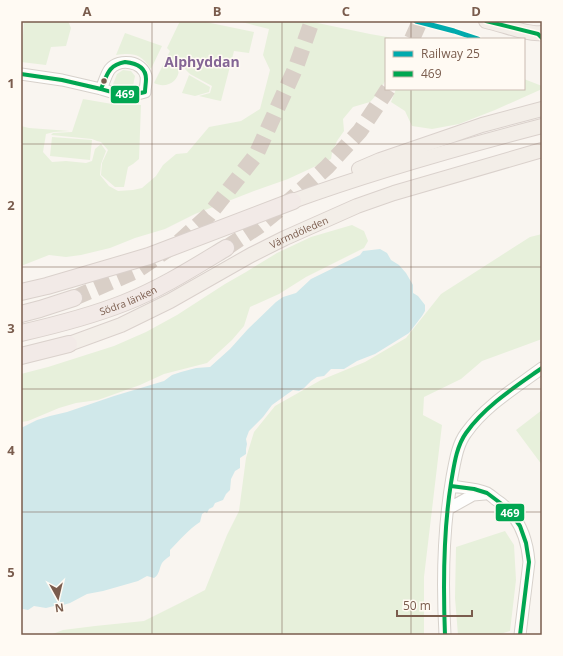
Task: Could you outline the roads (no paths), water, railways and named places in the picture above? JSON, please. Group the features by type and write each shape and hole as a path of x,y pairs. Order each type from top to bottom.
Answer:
{"highway":[{"path":"21,292 48,286 149,256 293,201"},
{"name":"Södra länken","path":"21,333 51,326 124,303 150,292 226,248"},
{"path":"21,314 74,298"},
{"path":"21,356 69,344"}],"main road":[{"path":"486,21 541,35"},
{"path":"322,190 358,170 380,160 482,125 542,109"},
{"path":"293,201 388,168 542,126"},
{"name":"Värmdöleden","path":"69,344 121,325 170,301 251,255 357,206 394,193 542,150"},
{"path":"504,160 542,157"}],"street":[{"path":"21,74 62,80 101,89"},
{"path":"445,635 443,594 444,544 451,486 459,446 465,434 480,415 542,368"},
{"path":"451,486 473,489 488,494 503,504 513,514 523,531 529,562 520,635"},
{"path":"448,509 473,496 488,494"}],"water":[{"path":"380,249 387,253 391,260 399,265 406,273 413,285 413,293 418,296 425,305 425,311 409,333 375,354 357,361 344,369 331,369 324,376 317,377 299,391 293,390 272,405 263,417 249,431 246,439 246,454 240,458 240,468 235,471 231,479 230,490 223,500 215,503 207,513 205,512 202,514 200,522 170,550 170,556 162,563 154,578 147,576 138,581 87,594 63,605 46,608 34,606 28,610 21,609 21,428 37,420 164,381 172,375 181,372 196,368 210,367 230,349 276,302 283,297 296,293 311,279 360,255 363,251"}],"tunnel":[{"path":"74,298 136,271 179,242 209,215 256,155 296,67 312,21"},
{"path":"412,38 420,21"},
{"path":"226,248 259,226 327,167 360,131 387,90"}],"rail line":[{"name":"25","path":"416,21 475,38"}],"district":[{"name":"Alphyddan","path":"202,62"}]}
